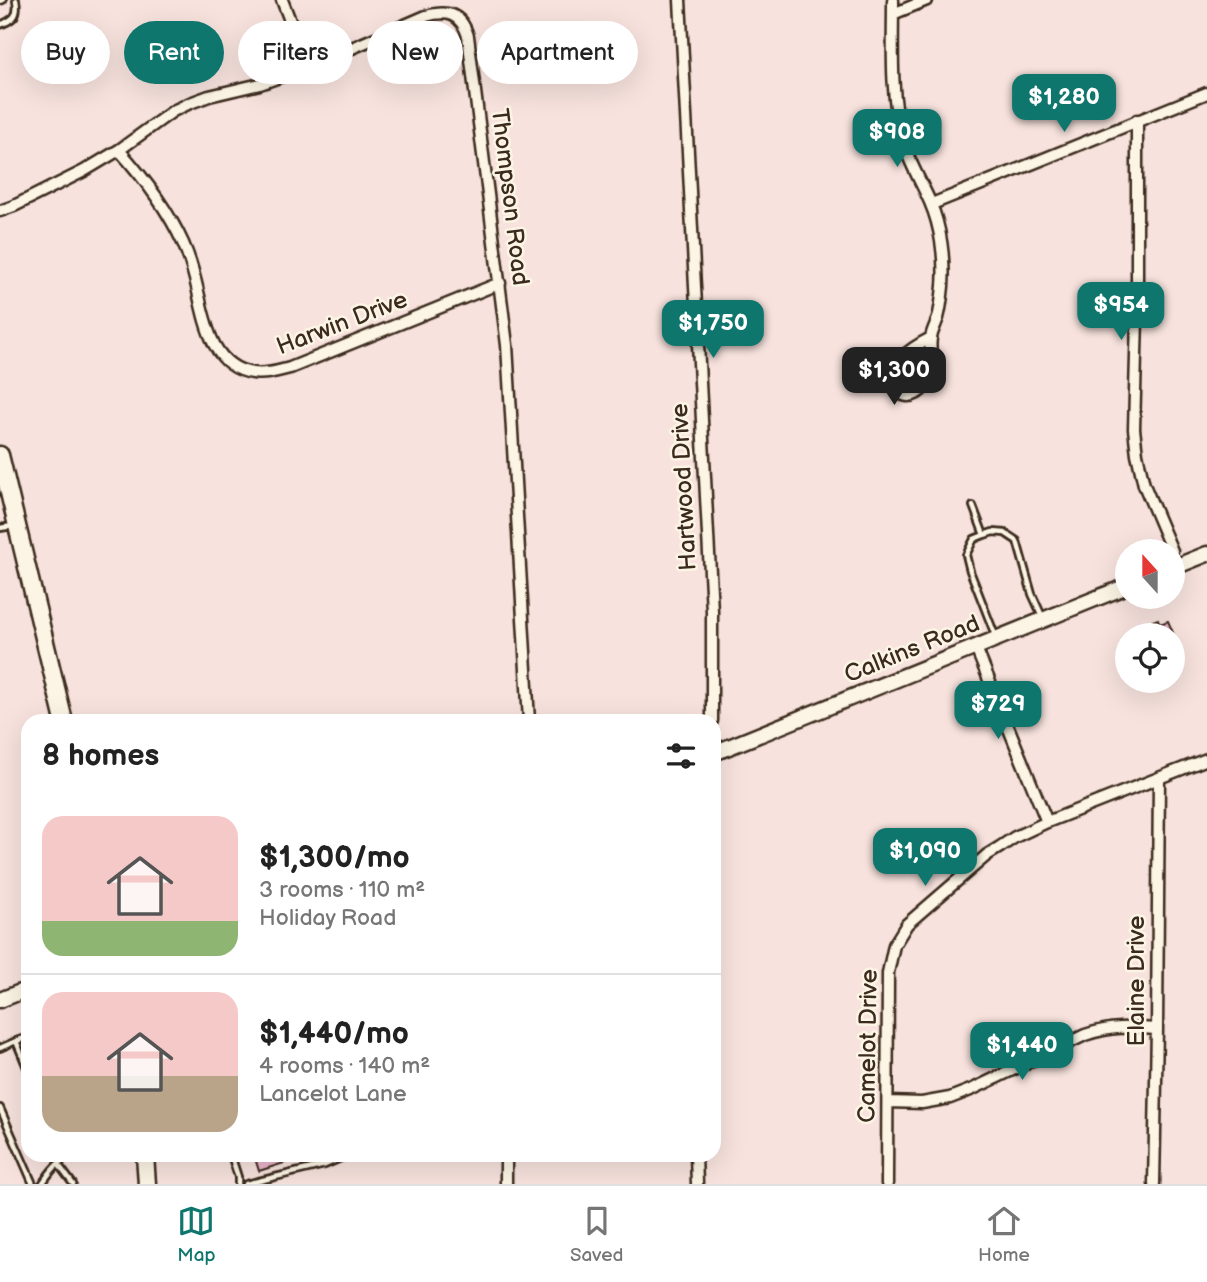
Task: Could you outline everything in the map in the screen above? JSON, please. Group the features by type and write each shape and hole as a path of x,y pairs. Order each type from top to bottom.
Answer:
{"main road":[{"path":"0,455 8,527 62,714"},
{"path":"1185,557 1207,554"},
{"name":"Calkins Road","path":"721,750 1115,591"},
{"path":"0,1000 21,992"},
{"path":"145,1162 147,1184"}],"street":[{"path":"282,0 290,21"},
{"name":"Hartwood Drive","path":"680,0 712,611 712,714"},
{"path":"893,0 894,94 897,117 911,163 932,204 941,243 943,282 938,319 931,338 930,378 925,389 918,394 901,394 895,387 892,373 900,360 916,346 931,338"},
{"path":"893,14 927,0"},
{"name":"Thompson Road","path":"353,48 426,16 446,12 460,19 468,36 507,345 529,714"},
{"name":"Thompson Road","path":"0,211 49,189 119,150 173,111 209,96 260,84"},
{"path":"932,204 1207,93"},
{"path":"1137,120 1134,429 1144,485 1166,539"},
{"name":"Harwin Drive","path":"119,150 147,181 169,215 184,245 215,346 225,359 237,368 252,373 269,373 290,368 499,283"},
{"path":"976,648 1047,822"},
{"name":"Camelot Drive","path":"887,1184 888,973 894,945 900,934 914,917 987,855 1016,837 1207,758"},
{"name":"Elaine Drive","path":"1154,1184 1158,778"},
{"path":"888,1102 922,1103 950,1098 1099,1030 1122,1027 1157,1028"},
{"path":"506,1162 506,1184"},
{"path":"696,1162 697,1184"}],"lane":[{"path":"0,25 13,20 17,14 16,0"},
{"path":"973,506 984,535"},
{"path":"996,640 966,555 974,539 993,532 1005,533 1017,541 1032,594 1044,620"},
{"path":"0,1048 21,1039"},
{"path":"16,1041 21,1050"},
{"path":"0,1108 21,1156"},
{"path":"23,1162 33,1184"},
{"path":"233,1162 238,1184"},
{"path":"246,1184 332,1162"},
{"path":"42,1184 58,1164 73,1184"}],"building":[{"path":"256,1162 287,1162 259,1171"}]}
